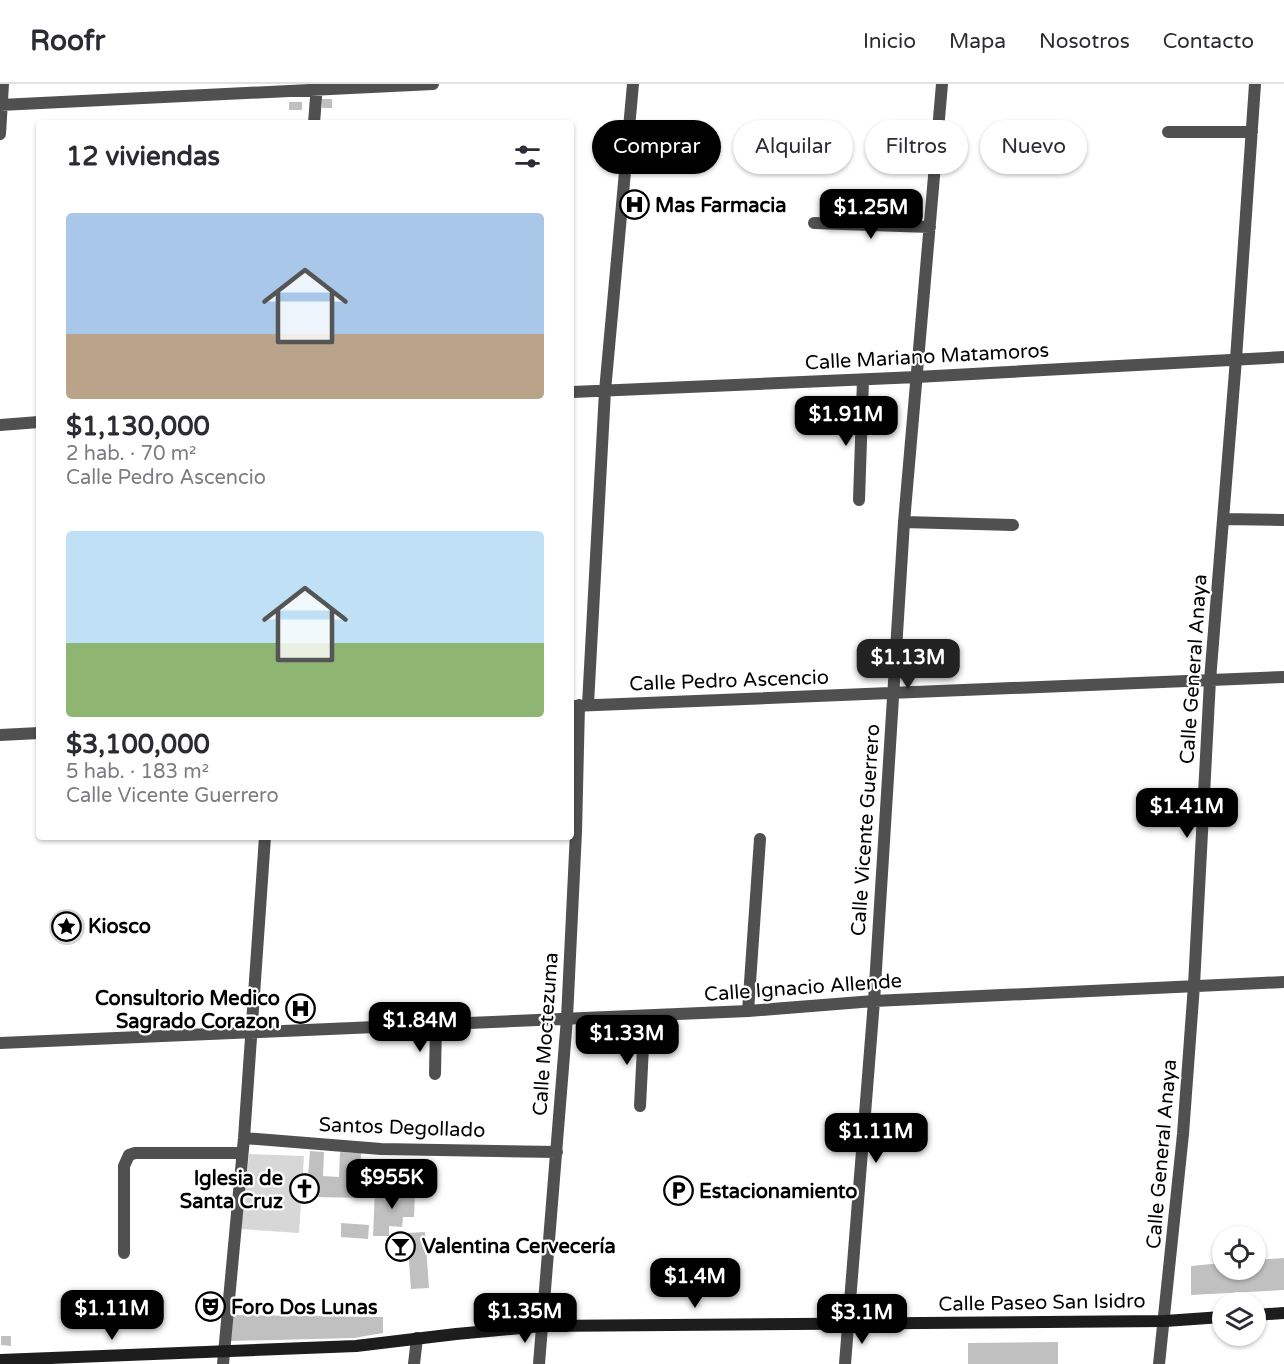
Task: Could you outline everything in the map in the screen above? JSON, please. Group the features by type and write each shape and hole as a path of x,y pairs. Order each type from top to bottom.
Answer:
{"main road":[{"path":"1266,1314 1284,1313"},
{"name":"Calle Paseo San Isidro","path":"0,1360 224,1358 542,1326 1165,1321 1212,1318"}],"street":[{"path":"0,134 3,84"},
{"path":"1,105 167,90 433,84"},
{"name":"Calle Moctezuma","path":"539,1364 567,1018 576,832 579,705 604,391 633,84"},
{"name":"Calle Vicente Guerrero","path":"845,1364 874,1001 904,522 942,84"},
{"name":"Calle General Anaya","path":"1159,1364 1183,1134 1194,985 1210,680 1255,84"},
{"path":"314,120 317,87"},
{"path":"1168,132 1252,132"},
{"path":"813,223 930,227"},
{"name":"Calle Mariano Matamoros","path":"574,392 863,380 1284,357"},
{"path":"859,500 863,380"},
{"path":"0,425 36,422"},
{"path":"1223,519 1284,520"},
{"path":"904,522 1013,525"},
{"name":"Calle Pedro Ascencio","path":"579,705 1284,677"},
{"path":"0,735 36,733"},
{"path":"748,1011 760,839"},
{"path":"224,1358 244,1138 264,840"},
{"name":"Calle Ignacio Allende","path":"0,1043 748,1011 874,1001 1284,981"},
{"path":"435,1074 436,1024"},
{"path":"640,1106 644,1027"},
{"name":"Santos Degollado","path":"244,1138 381,1149 557,1152"},
{"path":"124,1253 124,1166 129,1155 135,1153 242,1153"},
{"path":"414,1364 417,1338"}],"shaded area":[{"path":"67,909 80,914 85,927 80,940 67,945 54,940 49,927 54,914"},
{"path":"249,1154 304,1156 299,1233 241,1229"}],"building":[{"path":"322,99 332,99 332,108 322,108"},
{"path":"289,102 302,102 302,110 289,110"},
{"path":"67,917 73,920 76,926 73,932 67,935 61,932 58,926 61,920"},
{"path":"310,1151 324,1152 323,1176 339,1177 340,1152 361,1153 360,1181 367,1181 367,1198 312,1197 308,1199"},
{"path":"375,1191 415,1192 414,1217 403,1217 402,1227 389,1226 389,1236 373,1236"},
{"path":"341,1223 369,1225 368,1239 341,1237"},
{"path":"425,1232 429,1288 411,1289 407,1233"},
{"path":"1284,1258 1284,1290 1212,1292 1212,1294 1191,1295 1191,1266 1212,1264 1212,1280 1266,1280 1266,1259"},
{"path":"230,1315 383,1317 383,1333 354,1338 228,1341"},
{"path":"1,1336 11,1336 11,1346 1,1345"},
{"path":"1058,1342 1058,1364 968,1364 968,1343"}],"place":[{"name":"Mas Farmacia","path":"634,205"},
{"name":"Kiosco","path":"67,926"},
{"name":"Consultorio Medico Sagrado Corazon","path":"301,1009"},
{"name":"Iglesia de Santa Cruz","path":"304,1189"},
{"name":"Estacionamiento","path":"678,1191"},
{"name":"Valentina Cervecería","path":"401,1246"},
{"name":"Foro Dos Lunas","path":"210,1307"}]}
